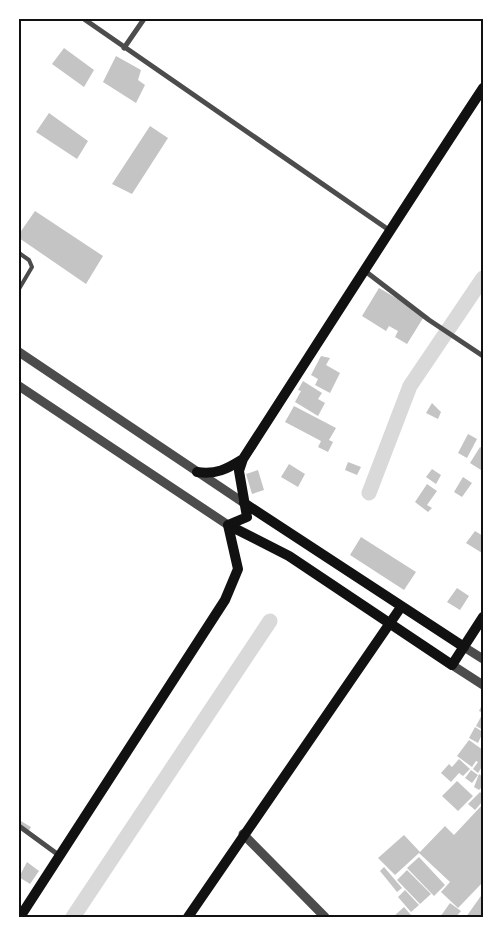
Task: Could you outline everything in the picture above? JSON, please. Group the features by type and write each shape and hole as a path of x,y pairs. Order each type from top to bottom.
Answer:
{"main road":[{"path":"228,526 247,517 239,471 243,459 365,271 389,230 483,88"},
{"path":"197,472 211,474 225,470 243,459"},
{"path":"244,503 464,647"},
{"path":"228,526 289,556 452,665 483,617"},
{"path":"20,917 225,600 238,569 228,526"},
{"path":"188,917 243,834 401,607"}],"street":[{"path":"84,19 389,230"},
{"path":"124,48 144,19"},
{"path":"365,271 429,320 483,356"},
{"path":"19,352 244,503"},
{"path":"19,386 228,526"},
{"path":"464,647 483,659"},
{"path":"452,665 483,685"},
{"path":"19,826 60,856"},
{"path":"243,834 325,917"}],"lane":[{"path":"19,253 29,260 32,267 19,289"}],"building":[{"path":"64,48 94,70 84,87 52,64"},
{"path":"116,56 141,70 138,80 145,85 136,103 103,82"},
{"path":"49,113 88,141 77,159 36,132"},
{"path":"150,126 168,138 132,194 112,184"},
{"path":"35,211 103,256 86,284 19,238 19,234"},
{"path":"379,288 425,315 407,344 395,337 398,331 389,326 386,331 362,316"},
{"path":"321,356 330,358 326,365 340,373 330,393 315,385 318,379 311,375"},
{"path":"303,381 322,393 318,399 325,403 318,416 295,402 301,391 298,390"},
{"path":"432,403 441,412 438,419 426,413"},
{"path":"294,406 336,428 329,440 333,442 328,452 318,447 321,441 285,422"},
{"path":"468,434 477,439 467,458 458,453"},
{"path":"480,447 483,449 483,465 481,470 470,463"},
{"path":"348,462 361,467 357,475 345,470"},
{"path":"289,464 305,474 298,487 281,477"},
{"path":"432,469 441,475 436,484 426,477"},
{"path":"258,470 264,490 252,494 246,474"},
{"path":"463,477 472,483 462,497 454,492"},
{"path":"427,484 437,491 427,505 432,508 428,512 415,502"},
{"path":"475,531 483,536 482,553 466,543"},
{"path":"361,537 416,572 404,590 350,555"},
{"path":"457,588 469,596 460,610 447,602"},
{"path":"483,703 483,713 479,711"},
{"path":"483,713 483,730 476,726"},
{"path":"475,727 483,732 478,743 469,738"},
{"path":"469,740 483,750 483,765 478,773 473,769 478,762 476,761 472,767 457,756"},
{"path":"459,759 470,769 463,776 459,773 451,782 441,773 449,764 452,767"},
{"path":"471,770 478,775 472,783 465,778"},
{"path":"479,774 483,777 483,786 479,790 474,787"},
{"path":"457,781 473,796 458,811 442,796"},
{"path":"480,792 483,795 483,801 475,810 468,804"},
{"path":"483,804 483,882 458,908 441,892 450,882 419,853 395,875 378,858 404,835 420,852 445,826 454,835"},
{"path":"19,820 31,827 27,834 19,828"},
{"path":"419,857 445,885 434,896 407,868"},
{"path":"27,862 39,871 30,884 19,877"},
{"path":"384,867 402,888 397,892 380,871"},
{"path":"407,870 431,894 420,904 397,880"},
{"path":"405,890 419,905 411,912 398,897"},
{"path":"483,893 483,917 466,917"},
{"path":"450,903 461,911 456,917 440,917"},
{"path":"404,907 411,915 409,917 393,917"}],"waterway":[{"path":"369,493 410,386 483,278"},
{"path":"73,917 270,621"}]}
